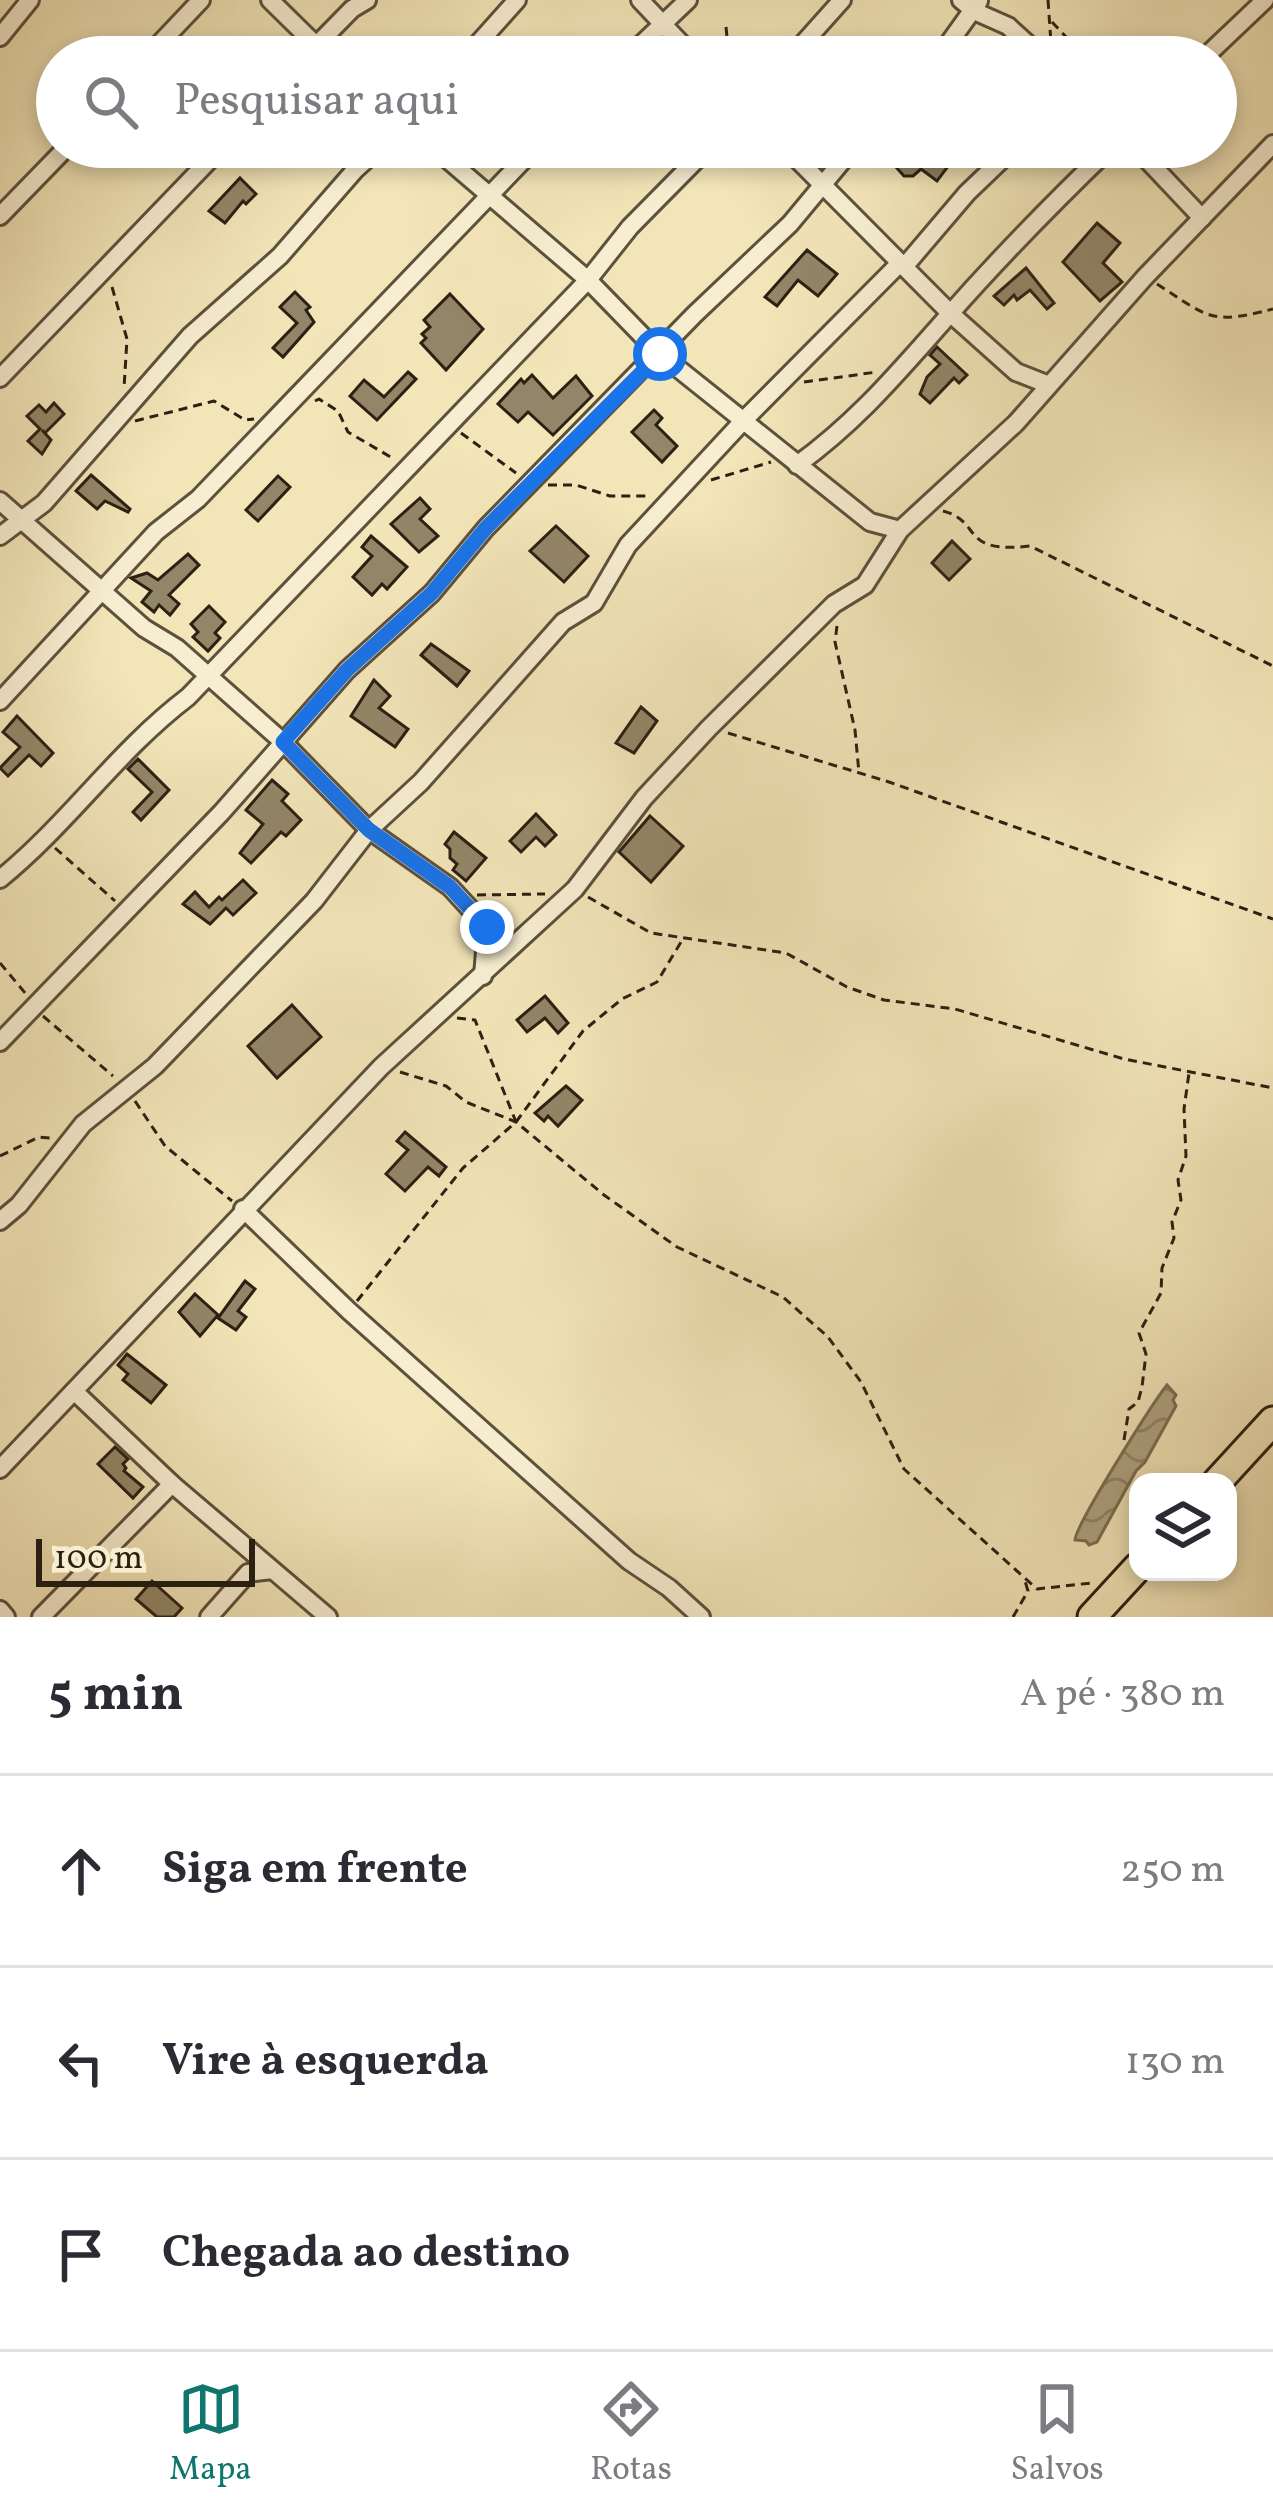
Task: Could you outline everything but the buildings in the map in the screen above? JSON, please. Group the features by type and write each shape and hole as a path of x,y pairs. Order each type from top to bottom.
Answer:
{"main road":[{"path":"1224,1473 1273,1421"},
{"path":"1102,1612 1129,1578"}],"street":[{"path":"0,37 30,0"},
{"path":"167,36 201,0"},
{"path":"270,0 301,36"},
{"path":"330,36 352,9 367,0"},
{"path":"485,36 518,0"},
{"path":"640,0 674,36"},
{"path":"651,36 688,0"},
{"path":"810,36 842,0"},
{"path":"1227,36 1265,0"},
{"path":"951,36 972,4 1021,36"},
{"path":"0,1469 381,1066 575,889 644,798 709,728 841,600 865,585 899,530 1016,423 1145,277 1273,144"},
{"path":"0,216 47,168"},
{"path":"0,378 202,168"},
{"path":"0,536 44,503 190,336 280,256 357,168"},
{"path":"458,168 588,280 660,354 870,522 899,530"},
{"path":"0,700 156,532 198,500 517,168"},
{"path":"0,879 45,839 139,738 208,676 588,280 630,227 688,168"},
{"path":"806,168 950,314 1016,372 1049,385"},
{"path":"0,1042 180,856 347,670 432,593 533,480 790,224 836,168"},
{"path":"0,1221 99,1109 155,1066 251,968 314,901 369,830 422,782 563,622 594,603 628,545 744,420 994,168"},
{"path":"797,464 842,433 1091,168"},
{"path":"1155,168 1202,218"},
{"path":"0,501 283,742 369,830 450,887 487,927 483,976"},
{"path":"243,1210 629,1561 701,1617"},
{"path":"74,1391 172,1484 328,1617"},
{"path":"41,1617 172,1484"},
{"path":"209,1617 248,1573 249,1550"},
{"path":"248,1573 272,1570"},
{"path":"0,1610 6,1617"}],"path":[{"path":"1048,0 1049,36"},
{"path":"1051,21 1065,36"},
{"path":"727,27 728,36"},
{"path":"105,273 127,339 119,417"},
{"path":"1145,277 1210,318 1231,320 1273,309"},
{"path":"778,386 902,370"},
{"path":"450,422 504,467 552,486 576,485 610,496 641,498 773,462 797,464"},
{"path":"924,508 952,513 977,541 997,550 1030,546 1273,666"},
{"path":"841,600 835,642 855,730 859,773"},
{"path":"709,728 859,773 1273,919"},
{"path":"45,839 108,892 123,912"},
{"path":"450,887 468,895 541,895 575,889 651,933 786,953 847,987 884,1000 955,1009 1124,1059 1273,1088"},
{"path":"349,1311 463,1168 516,1122 583,1031 622,1000 657,982 684,936"},
{"path":"438,1016 475,1020 516,1122"},
{"path":"381,1066 446,1087 466,1102 516,1122 604,1195 677,1247 782,1297 828,1337 861,1382 904,1469 1037,1589 1089,1580 1102,1612"},
{"path":"1124,1440 1130,1409 1138,1402 1142,1387 1146,1354 1139,1333 1161,1293 1162,1268 1174,1238 1178,1180 1186,1156 1184,1109 1189,1072"},
{"path":"0,1156 39,1137 71,1140"},
{"path":"1013,1617 1028,1591 1023,1576"}],"water":[{"path":"1167,1385 1176,1395 1176,1406 1145,1462 1129,1473 1129,1484 1097,1542 1089,1545 1075,1540 1101,1489"}],"route":[{"path":"487,927 450,887 369,830 283,742 347,670 432,593 486,528 660,354"}]}
